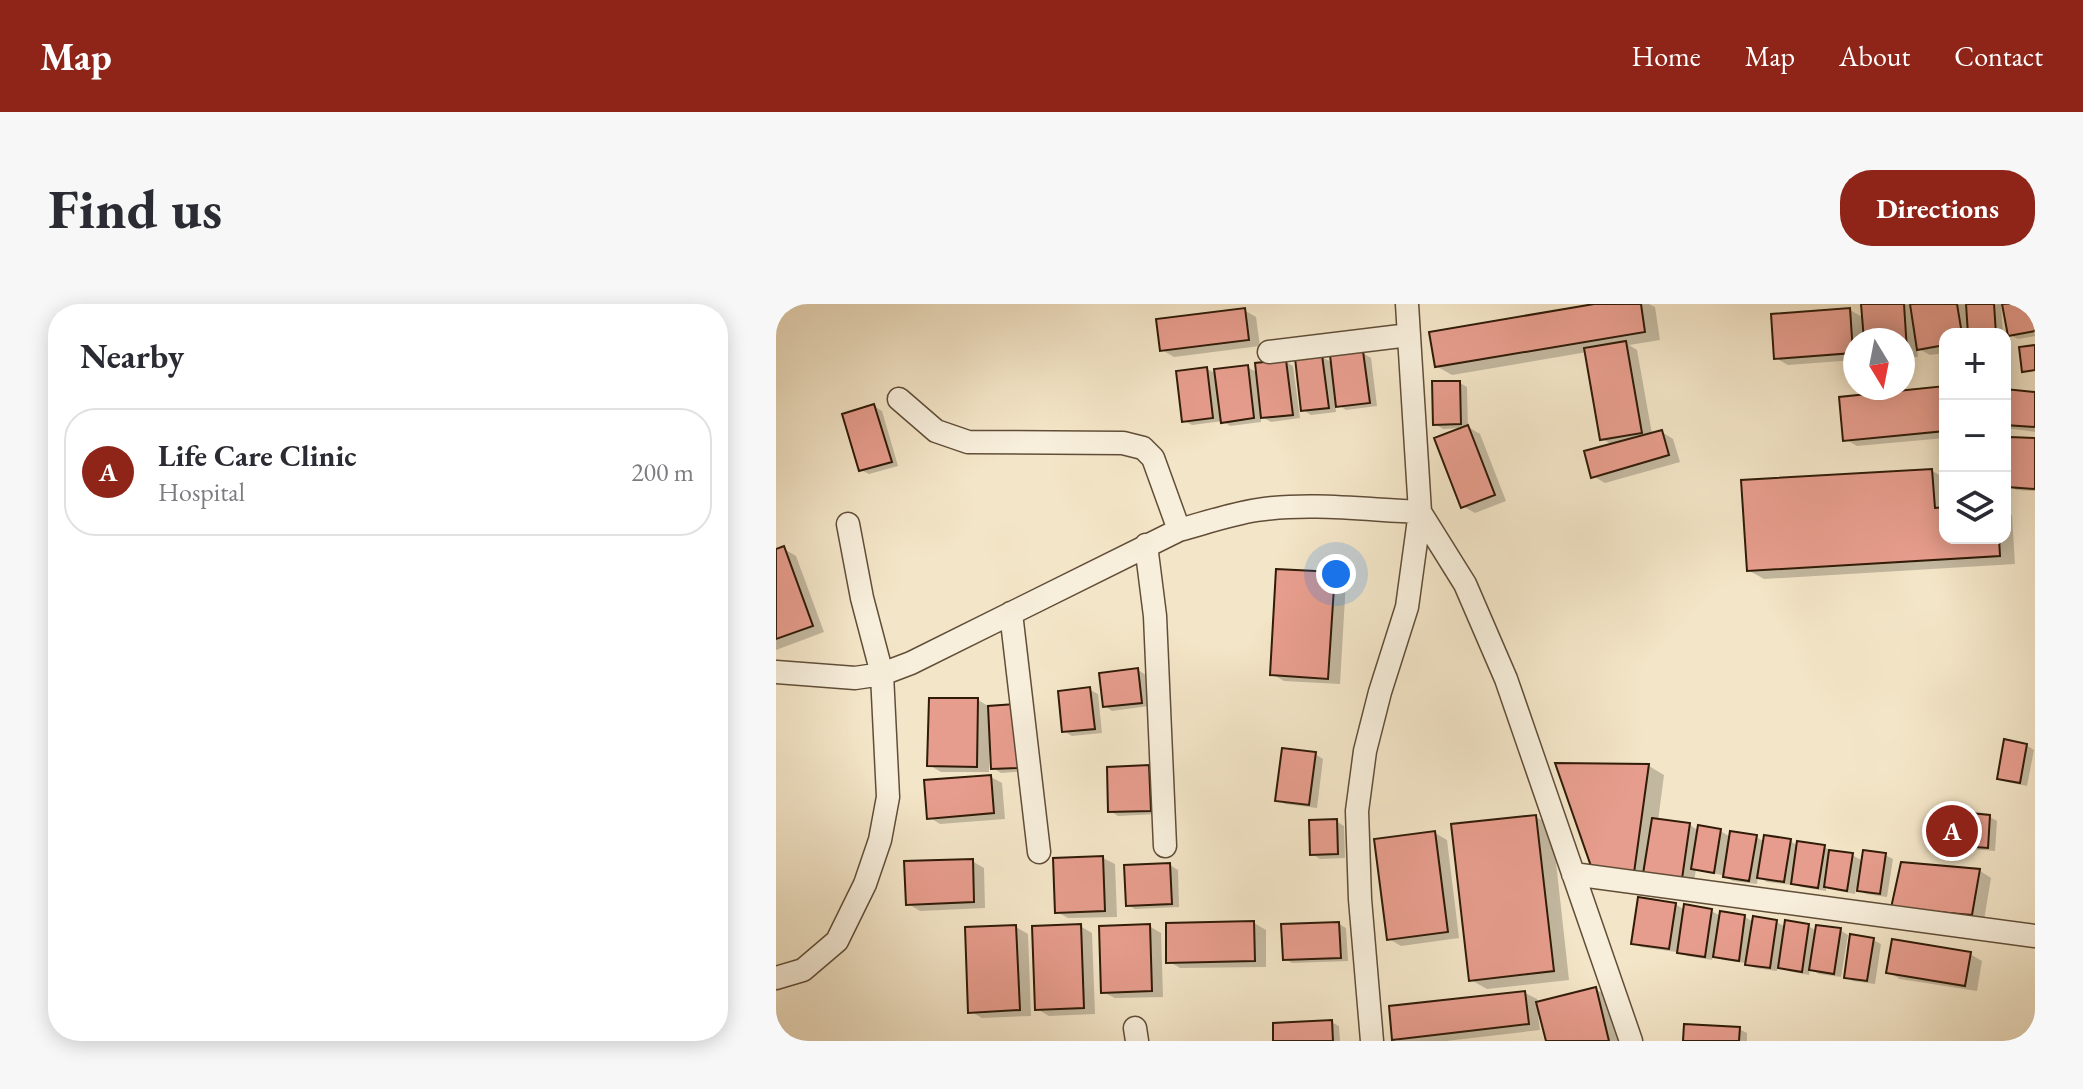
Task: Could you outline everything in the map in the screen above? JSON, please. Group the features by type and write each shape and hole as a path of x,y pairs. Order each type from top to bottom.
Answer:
{"street":[{"path":"1372,1041 1360,899 1357,811 1369,737 1407,607 1420,512 1407,304"},
{"path":"1269,352 1409,335"},
{"path":"899,399 936,431 968,442 1123,443 1143,448 1153,458 1179,530"},
{"path":"776,672 855,678 882,674 911,663 1179,530 1259,509 1320,507 1420,512"},
{"path":"1420,512 1465,584 1506,679 1631,1041"},
{"path":"776,978 803,970 837,941 865,884 880,840 888,797 882,674 862,598 848,524"},
{"path":"1146,545 1155,616 1165,846"},
{"path":"1011,613 1039,852"},
{"path":"1573,874 2035,936"}],"building":[{"path":"1594,304 1641,304 1645,332 1435,367 1429,332"},
{"path":"1861,304 1904,304 1906,328 1863,328"},
{"path":"1910,304 1957,304 1961,328 1939,328 1939,346 1917,350"},
{"path":"1966,304 1994,304 1996,328 1968,328"},
{"path":"2002,304 2035,304 2035,331 2011,335 2011,328 2006,328"},
{"path":"1245,308 1249,340 1160,351 1156,319"},
{"path":"1850,308 1851,328 1843,328 1843,354 1774,359 1771,314"},
{"path":"1626,341 1642,433 1600,440 1584,348"},
{"path":"2035,345 2035,370 2022,372 2019,347"},
{"path":"1363,351 1370,403 1336,407 1330,355"},
{"path":"1322,355 1329,408 1301,411 1295,358"},
{"path":"1286,360 1293,415 1261,418 1255,363"},
{"path":"1248,365 1254,418 1221,423 1214,369"},
{"path":"1207,367 1213,418 1182,422 1176,371"},
{"path":"1432,381 1460,381 1461,424 1433,425"},
{"path":"1939,387 1939,432 1843,441 1839,397 1843,397 1843,400 1915,400 1915,389"},
{"path":"2011,390 2035,392 2035,427 2011,425"},
{"path":"874,404 892,462 859,471 842,414"},
{"path":"1468,425 1495,495 1461,508 1434,438"},
{"path":"1662,430 1669,455 1591,478 1584,451"},
{"path":"2011,437 2035,438 2035,489 2011,487"},
{"path":"1932,469 1935,508 1939,508 1939,544 1999,544 2000,556 1747,571 1741,480"},
{"path":"784,546 813,626 776,639 776,549"},
{"path":"1276,569 1335,572 1328,679 1270,675"},
{"path":"1138,668 1142,703 1103,707 1099,673"},
{"path":"1090,687 1095,729 1062,732 1058,691"},
{"path":"929,698 978,698 977,767 927,766"},
{"path":"1015,704 1019,768 991,769 988,706"},
{"path":"2004,739 2027,744 2020,783 1997,779"},
{"path":"1282,748 1316,752 1309,805 1275,801"},
{"path":"1555,763 1649,764 1634,873 1592,869"},
{"path":"1149,765 1151,811 1108,812 1107,767"},
{"path":"991,775 994,813 927,819 924,780"},
{"path":"1940,810 1990,815 1988,848 1937,844"},
{"path":"1536,815 1554,971 1469,981 1451,824"},
{"path":"1652,818 1690,823 1682,879 1643,874"},
{"path":"1337,819 1338,854 1310,855 1309,820"},
{"path":"1698,825 1721,829 1714,873 1691,869"},
{"path":"1435,831 1448,932 1387,940 1374,839"},
{"path":"1730,831 1757,835 1749,881 1723,877"},
{"path":"1764,835 1791,839 1784,882 1757,878"},
{"path":"1797,841 1825,845 1818,888 1791,884"},
{"path":"1829,850 1853,853 1847,891 1824,887"},
{"path":"1863,850 1886,853 1880,894 1857,891"},
{"path":"1103,856 1105,911 1055,913 1053,858"},
{"path":"973,859 974,902 906,905 904,861"},
{"path":"1901,862 1980,869 1972,915 1891,908"},
{"path":"1170,863 1172,904 1126,906 1124,865"},
{"path":"1638,897 1676,903 1669,949 1631,944"},
{"path":"1684,904 1712,909 1705,957 1677,953"},
{"path":"1720,911 1745,915 1739,961 1713,957"},
{"path":"1753,916 1777,920 1770,968 1745,965"},
{"path":"1785,920 1809,924 1802,972 1778,968"},
{"path":"1254,921 1255,961 1166,963 1166,923"},
{"path":"1339,922 1341,958 1283,960 1281,924"},
{"path":"1081,924 1084,1008 1035,1010 1032,926"},
{"path":"1150,924 1152,991 1101,993 1099,926"},
{"path":"1016,925 1020,1010 968,1013 965,927"},
{"path":"1816,925 1841,928 1834,974 1809,970"},
{"path":"1850,934 1874,938 1867,981 1844,978"},
{"path":"1892,939 1971,952 1965,986 1886,973"},
{"path":"1596,987 1609,1041 1546,1041 1536,1002"},
{"path":"1525,991 1529,1024 1392,1040 1389,1006"},
{"path":"1332,1020 1333,1041 1273,1041 1273,1023"},
{"path":"1684,1024 1740,1027 1739,1041 1683,1041"}],"place":[{"name":"Life Care Clinic","path":"1952,831"}]}
